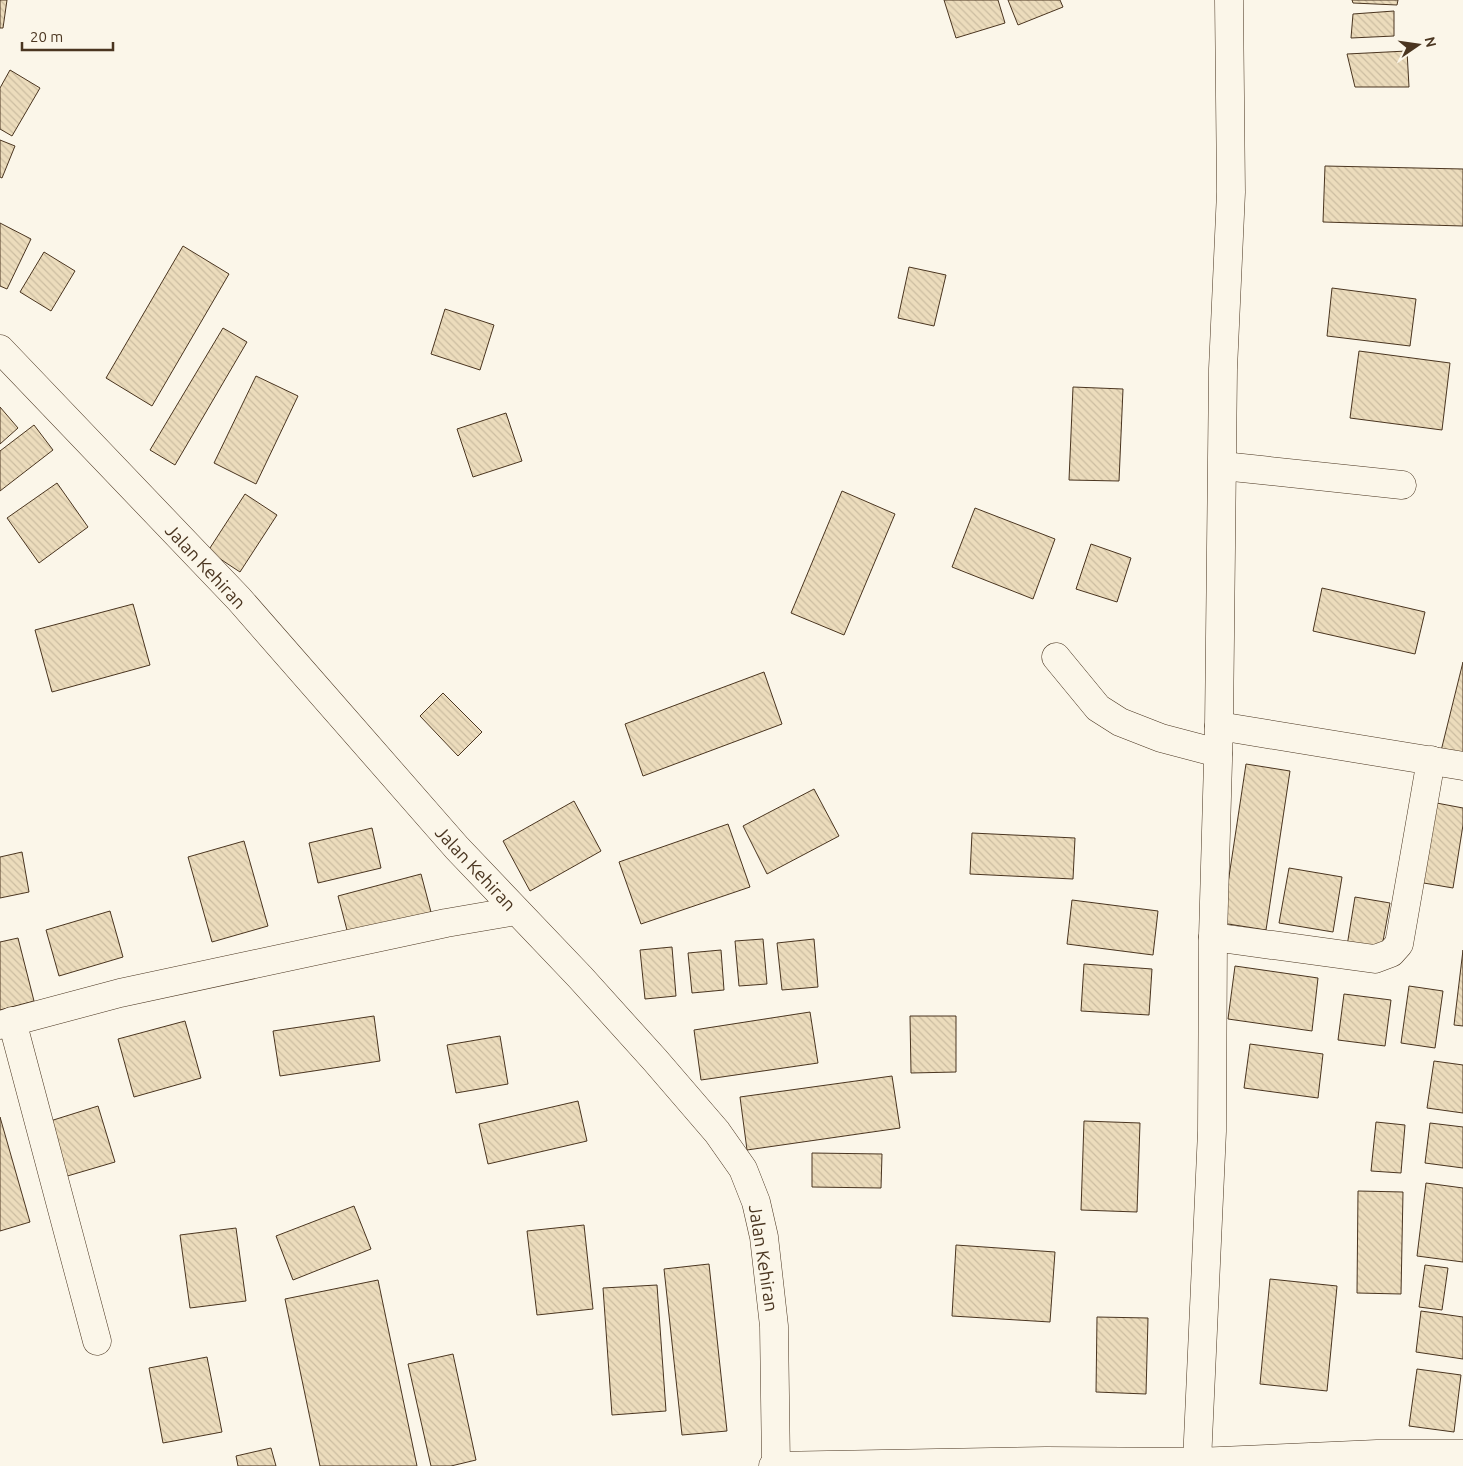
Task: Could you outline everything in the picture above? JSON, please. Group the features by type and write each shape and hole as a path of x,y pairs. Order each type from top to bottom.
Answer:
{"street":[{"path":"1197,1462 1212,1131 1212,937 1219,726 1224,369 1231,192 1229,0"},
{"name":"Jalan Kehiran","path":"0,350 239,599 444,834 580,977 655,1060 717,1132 743,1169 756,1202 764,1237 774,1326 774,1466"},
{"path":"1223,466 1402,485"},
{"path":"1056,657 1098,708 1120,722 1160,738 1218,753"},
{"path":"1219,726 1463,766"},
{"path":"1212,937 1375,959 1391,953 1399,944 1431,760"},
{"path":"98,1341 6,1023 120,993 446,923 516,910"},
{"path":"774,1466 1197,1462 1378,1454 1463,1454"}],"building":[{"path":"0,0 7,0 3,28 0,28"},
{"path":"944,0 998,0 1005,23 956,38"},
{"path":"1008,0 1060,0 1063,7 1018,25"},
{"path":"1352,0 1398,0 1397,5 1353,3"},
{"path":"1394,11 1394,36 1351,38 1353,14"},
{"path":"1407,51 1409,87 1355,87 1347,54"},
{"path":"10,70 40,88 12,136 0,129 0,88"},
{"path":"0,140 15,146 2,178 0,177"},
{"path":"1325,166 1463,169 1463,226 1323,222"},
{"path":"0,223 31,239 7,289 0,286"},
{"path":"183,246 229,274 152,406 106,378"},
{"path":"44,252 75,271 51,311 20,292"},
{"path":"909,267 946,275 934,326 898,318"},
{"path":"1332,288 1416,299 1410,346 1327,336"},
{"path":"445,309 494,325 480,370 431,354"},
{"path":"223,328 247,342 175,465 150,450"},
{"path":"1359,351 1450,363 1442,430 1350,418"},
{"path":"256,376 298,396 256,484 214,463"},
{"path":"1073,387 1123,389 1119,481 1069,480"},
{"path":"0,407 18,428 0,444"},
{"path":"506,413 522,461 473,477 457,429"},
{"path":"34,425 53,450 0,491 0,451"},
{"path":"57,483 88,527 39,563 7,518"},
{"path":"842,491 895,514 844,635 791,613"},
{"path":"245,494 277,515 240,572 208,551"},
{"path":"975,508 1055,539 1033,599 952,567"},
{"path":"1091,544 1131,558 1117,602 1076,589"},
{"path":"1322,588 1425,612 1415,654 1313,631"},
{"path":"133,604 150,665 52,692 35,630"},
{"path":"1463,662 1463,761 1440,755"},
{"path":"764,672 782,724 643,776 625,724"},
{"path":"443,693 482,732 458,756 420,716"},
{"path":"1246,764 1290,771 1266,930 1222,923"},
{"path":"814,789 839,836 767,874 743,826"},
{"path":"574,801 601,851 530,891 503,841"},
{"path":"1426,801 1463,808 1463,825 1453,888 1412,881"},
{"path":"728,824 750,887 641,924 619,862"},
{"path":"372,828 381,868 318,883 309,843"},
{"path":"972,833 1075,838 1073,879 970,874"},
{"path":"244,841 268,926 212,942 188,857"},
{"path":"22,852 29,892 0,898 0,857"},
{"path":"1289,868 1342,877 1333,932 1279,923"},
{"path":"421,874 431,912 348,934 338,896"},
{"path":"1355,897 1390,903 1381,952 1347,946"},
{"path":"1072,900 1158,911 1153,955 1067,944"},
{"path":"110,911 123,957 59,976 46,930"},
{"path":"18,938 34,1001 0,1010 0,942"},
{"path":"763,939 767,984 739,986 735,941"},
{"path":"814,939 818,987 782,990 777,943"},
{"path":"672,947 676,996 645,999 640,950"},
{"path":"721,950 724,990 692,993 688,953"},
{"path":"1463,950 1463,1026 1454,1025"},
{"path":"1084,964 1152,969 1149,1015 1081,1011"},
{"path":"1235,966 1318,978 1312,1031 1228,1019"},
{"path":"1409,986 1443,991 1435,1048 1401,1043"},
{"path":"1344,994 1391,1000 1385,1046 1338,1040"},
{"path":"810,1012 818,1063 701,1080 694,1030"},
{"path":"374,1016 380,1061 280,1076 273,1031"},
{"path":"910,1016 956,1016 956,1072 911,1073"},
{"path":"185,1021 201,1078 134,1097 118,1039"},
{"path":"500,1036 508,1084 456,1093 447,1045"},
{"path":"1250,1044 1323,1054 1318,1098 1244,1088"},
{"path":"1434,1061 1463,1065 1463,1113 1427,1108"},
{"path":"892,1076 900,1128 747,1150 740,1097"},
{"path":"578,1101 587,1141 488,1164 479,1124"},
{"path":"98,1106 115,1162 64,1177 47,1122"},
{"path":"0,1117 30,1222 0,1231"},
{"path":"1084,1121 1140,1123 1137,1212 1081,1210"},
{"path":"1376,1122 1405,1125 1401,1173 1371,1171"},
{"path":"1430,1123 1463,1127 1463,1168 1425,1163"},
{"path":"812,1153 882,1154 881,1188 812,1187"},
{"path":"1426,1183 1463,1188 1463,1262 1417,1256"},
{"path":"1358,1191 1403,1192 1401,1294 1357,1293"},
{"path":"354,1206 371,1249 293,1280 276,1236"},
{"path":"584,1225 593,1309 537,1315 527,1231"},
{"path":"236,1228 246,1301 190,1308 180,1235"},
{"path":"956,1245 1055,1252 1050,1322 952,1316"},
{"path":"709,1264 727,1431 682,1435 664,1269"},
{"path":"1425,1265 1448,1268 1442,1310 1419,1307"},
{"path":"1270,1279 1337,1286 1327,1391 1260,1384"},
{"path":"378,1280 417,1466 320,1466 285,1299"},
{"path":"657,1285 666,1411 612,1415 603,1288"},
{"path":"1421,1311 1463,1317 1463,1359 1416,1352"},
{"path":"1097,1317 1148,1318 1146,1394 1096,1392"},
{"path":"453,1354 476,1460 451,1466 431,1466 408,1364"},
{"path":"207,1357 222,1432 163,1443 149,1368"},
{"path":"1417,1369 1461,1375 1454,1432 1409,1426"},
{"path":"271,1448 276,1466 238,1466 236,1456"}]}
